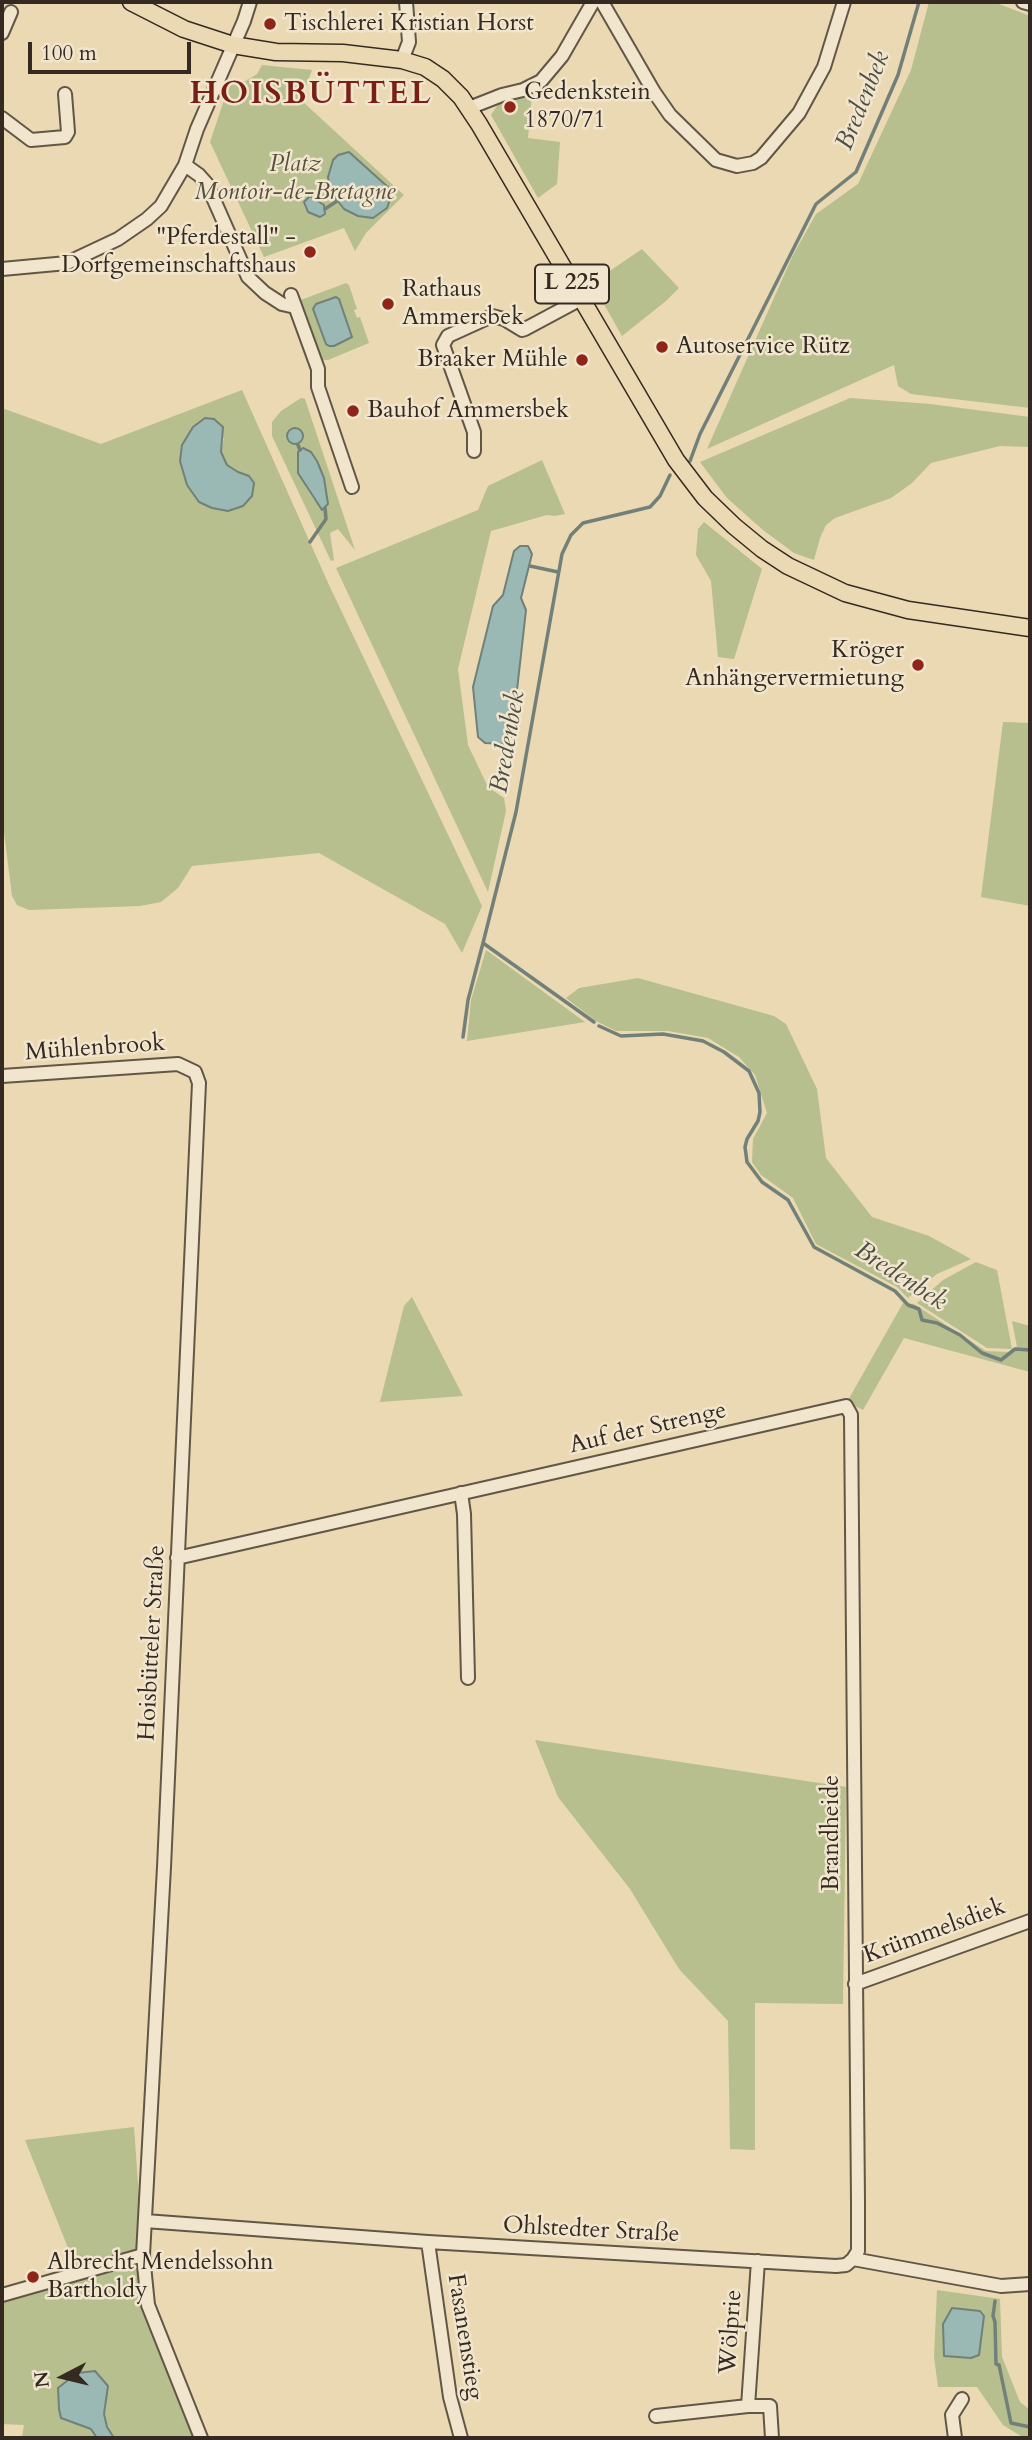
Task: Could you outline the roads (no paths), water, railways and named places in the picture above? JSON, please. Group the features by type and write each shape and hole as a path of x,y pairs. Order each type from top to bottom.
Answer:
{"main road":[{"name":"L 225","path":"131,2 184,29 233,45 276,52 343,53 402,60 425,67 443,79 469,108 676,460 718,512 748,539 788,566 825,586 908,610 1030,628"}],"street":[{"path":"2,269 67,262 118,239 161,206 185,165 197,129 250,2"},
{"path":"402,60 409,42 406,2"},
{"path":"469,108 523,90 541,81 562,56 593,2"},
{"path":"602,2 670,115 716,160 737,166 761,159 799,113 824,67 844,2"},
{"path":"1023,2 1030,4"},
{"path":"2,33 11,12"},
{"path":"2,118 31,140 65,137 68,132 65,94"},
{"path":"185,165 207,184 248,277 282,304 293,301 318,369 318,387 352,488"},
{"path":"474,451 474,432 443,345 448,335 492,316 522,330 526,329 581,299"},
{"name":"Mühlenbrook","path":"2,1076 161,1064 177,1064 191,1068"},
{"name":"Hoisbütteler Straße","path":"191,1068 198,1077 200,1090 143,2255 148,2305 201,2438"},
{"name":"Auf der Strenge","path":"177,1558 846,1406"},
{"name":"Brandheide","path":"846,1406 851,1415 858,2226 858,2250 853,2259"},
{"path":"461,1493 464,1514 468,1678"},
{"name":"Krümmelsdiek","path":"855,1984 1030,1921"},
{"name":"Ohlstedter Straße","path":"145,2221 428,2242 836,2266 846,2265 853,2259 1001,2286 1030,2284"},
{"name":"Fasanenstieg","path":"428,2242 448,2385 461,2438"},
{"path":"2,2295 143,2255"},
{"name":"Wölprie","path":"748,2406 758,2261"},
{"path":"955,2438 952,2415 962,2399"},
{"name":"Wölprie","path":"656,2416 770,2406 772,2438"}],"water":[{"path":"349,152 389,188 392,194 387,208 373,218 358,216 344,209 330,191 328,177 333,160 338,155"},
{"path":"310,196 324,205 325,214 320,217 308,212 304,202"},
{"path":"336,297 352,337 329,346 313,309 316,304"},
{"path":"205,418 214,419 223,427 221,452 227,465 249,476 254,483 252,496 243,506 228,511 212,508 199,502 187,485 180,461 182,445 193,427"},
{"path":"295,428 303,436 295,444 287,436"},
{"path":"303,448 311,452 324,478 328,504 322,510 298,473 298,452"},
{"path":"520,546 528,546 532,554 521,598 526,610 516,725 505,744 485,743 478,737 473,687 493,606 503,595 514,551"},
{"path":"952,2308 980,2311 984,2316 979,2355 971,2358 944,2356 943,2324"},
{"path":"95,2371 108,2386 104,2414 107,2427 114,2438 97,2438 91,2429 61,2418 58,2388 77,2373"}],"waterway":[{"name":"Bredenbek","path":"690,461 700,434 816,204 856,172 898,75 919,2"},
{"path":"325,209 337,201"},
{"path":"298,445 300,450"},
{"name":"Bredenbek","path":"594,1022 483,943 516,812 562,554 571,535 583,523 650,507 660,496 670,475"},
{"path":"310,542 326,519 325,508"},
{"path":"530,566 558,572"},
{"path":"463,1037 468,1000 483,943"},
{"name":"Bredenbek","path":"599,1026 621,1036 663,1034 703,1041 724,1052 749,1071 759,1093 758,1121 745,1147 747,1162 762,1182 788,1200 814,1247 895,1291 908,1305 919,1309 922,1320 937,1323 960,1335 982,1353 1001,1360 1015,1349 1030,1350"},
{"path":"995,2301 993,2316 996,2364 999,2365 1011,2423 1030,2427"}],"place":[{"name":"Tischlerei Kristian Horst","path":"270,24"},
{"name":"Gedenkstein 1870/71","path":"510,107"},
{"name":"\"Pferdestall\" - Dorfgemeinschaftshaus","path":"310,252"},
{"name":"Rathaus Ammersbek","path":"388,304"},
{"name":"Autoservice Rütz","path":"662,347"},
{"name":"Braaker Mühle","path":"582,360"},
{"name":"Bauhof Ammersbek","path":"353,411"},
{"name":"Kröger Anhängervermietung","path":"918,665"},
{"name":"Albrecht Mendelssohn Bartholdy","path":"33,2277"}],"district":[{"name":"HOISBÜTTEL","path":"311,96"}],"park label":[{"name":"Platz Montoir-de-Bretagne","path":"295,179"}]}
